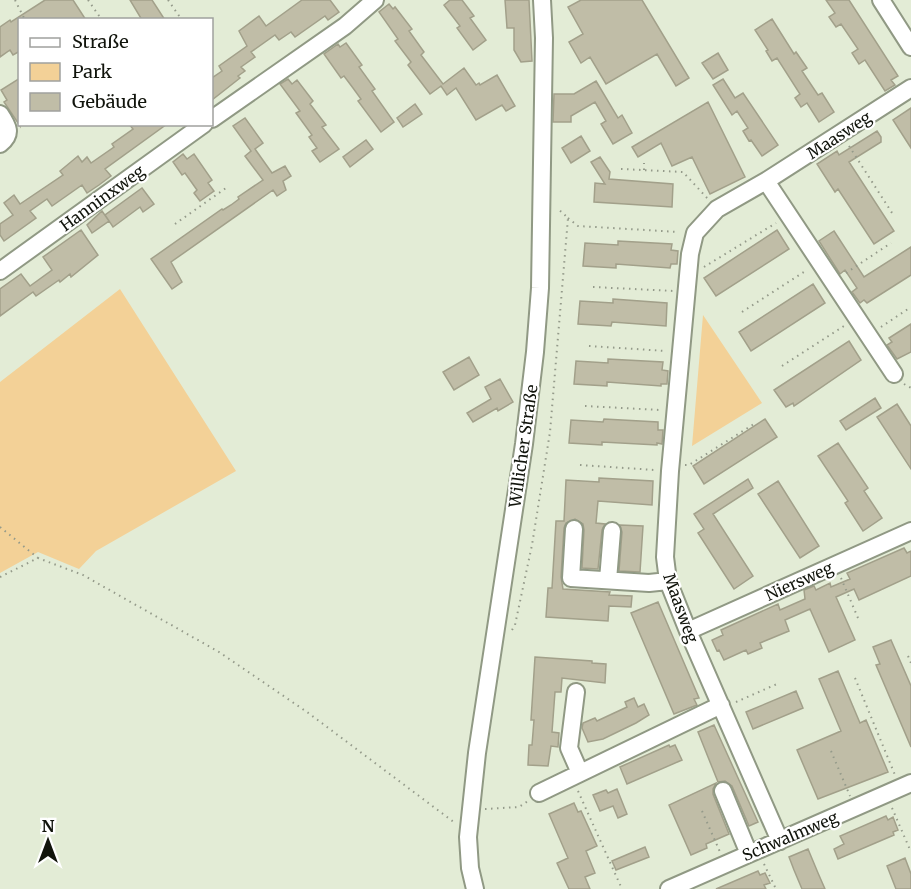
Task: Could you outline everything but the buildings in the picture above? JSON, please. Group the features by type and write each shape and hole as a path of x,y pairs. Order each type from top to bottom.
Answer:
{"street":[{"path":"213,118 345,26 375,0"},
{"name":"Willicher Straße","path":"475,889 470,868 469,829 485,687 533,382 540,288 544,38 542,0"},
{"path":"881,0 911,46"},
{"name":"Maasweg","path":"780,841 668,581 665,556 670,467 686,284 695,233 717,209 766,181 911,88"},
{"path":"0,114 9,132 7,138 0,144"},
{"name":"Hanninxweg","path":"0,272 201,126"},
{"path":"766,181 894,374"},
{"path":"574,529 572,578 649,583 668,581"},
{"path":"608,580 612,531"},
{"name":"Niersweg","path":"688,631 911,531"},
{"path":"576,692 569,748 576,775"},
{"path":"539,793 722,706"},
{"name":"Schwalmweg","path":"669,889 899,788"},
{"path":"723,791 754,852"}],"path":[{"path":"15,0 24,18"},
{"path":"88,0 101,18"},
{"path":"168,0 181,18"},
{"path":"841,133 894,216"},
{"path":"644,163 644,170"},
{"path":"621,169 683,172 717,209"},
{"path":"175,224 226,189"},
{"path":"542,193 578,225 695,233"},
{"path":"593,287 686,284 789,215"},
{"path":"510,632 515,625 532,545 550,432 568,218"},
{"path":"833,281 891,243"},
{"path":"742,312 820,262"},
{"path":"868,335 911,307"},
{"path":"782,366 857,318"},
{"path":"589,346 681,352"},
{"path":"585,406 676,411"},
{"path":"580,465 670,467 689,465 754,424"},
{"path":"0,527 38,558 83,575 219,652 307,712 446,817 469,829"},
{"path":"0,577 38,558"},
{"path":"835,565 858,618"},
{"path":"908,656 911,663"},
{"path":"855,678 899,788 911,852"},
{"path":"722,706 777,684"},
{"path":"831,752 855,808"},
{"path":"576,775 622,889"},
{"path":"485,809 519,807 539,793"},
{"path":"702,810 725,864"},
{"path":"754,852 776,889"}],"green space":[{"path":"120,289 236,471 96,551 79,569 38,552 0,573 0,382"},
{"path":"703,315 762,403 692,446"}]}
